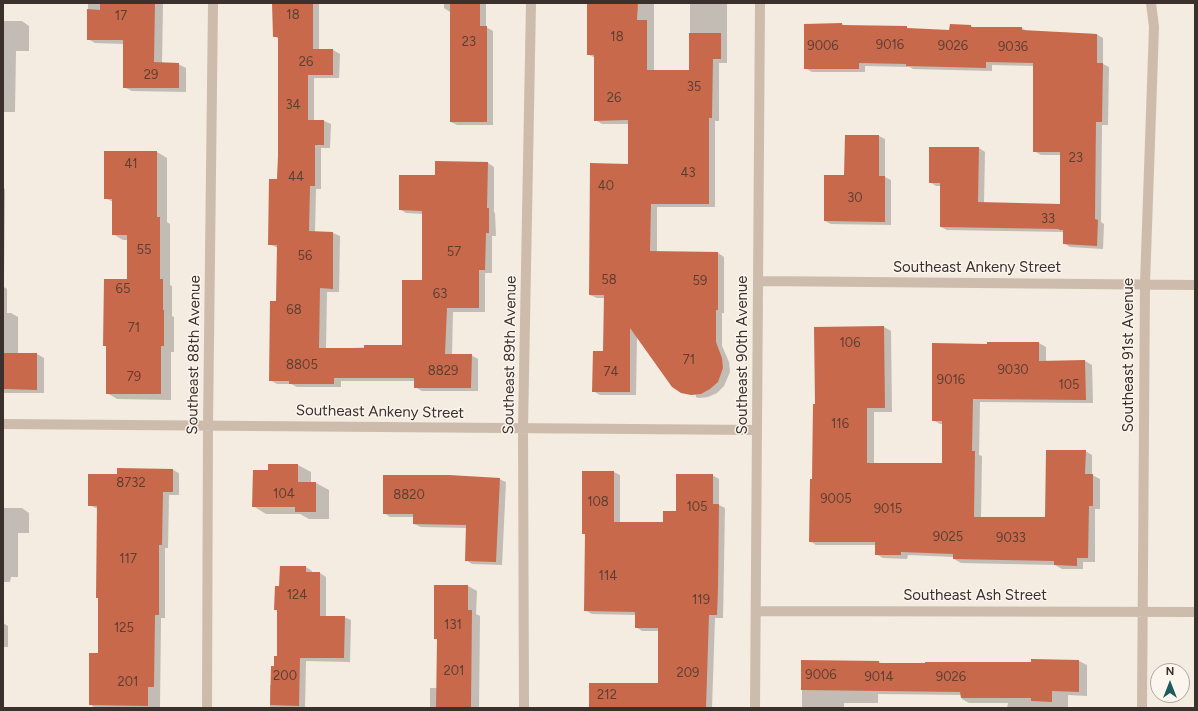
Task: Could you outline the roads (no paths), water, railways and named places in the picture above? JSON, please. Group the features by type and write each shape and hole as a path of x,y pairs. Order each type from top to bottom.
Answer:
{"street":[{"name":"Southeast 88th Avenue","path":"207,708 208,425 213,3"},
{"name":"Southeast 89th Avenue","path":"524,708 523,428 531,3"},
{"name":"Southeast 90th Avenue","path":"755,708 760,3"},
{"name":"Southeast 91st Avenue","path":"1142,708 1145,284 1154,27 1151,3"},
{"name":"Southeast Ankeny Street","path":"759,281 1195,285"},
{"name":"Southeast Ankeny Street","path":"3,424 757,430"},
{"name":"Southeast Ash Street","path":"756,611 1195,612"}]}
